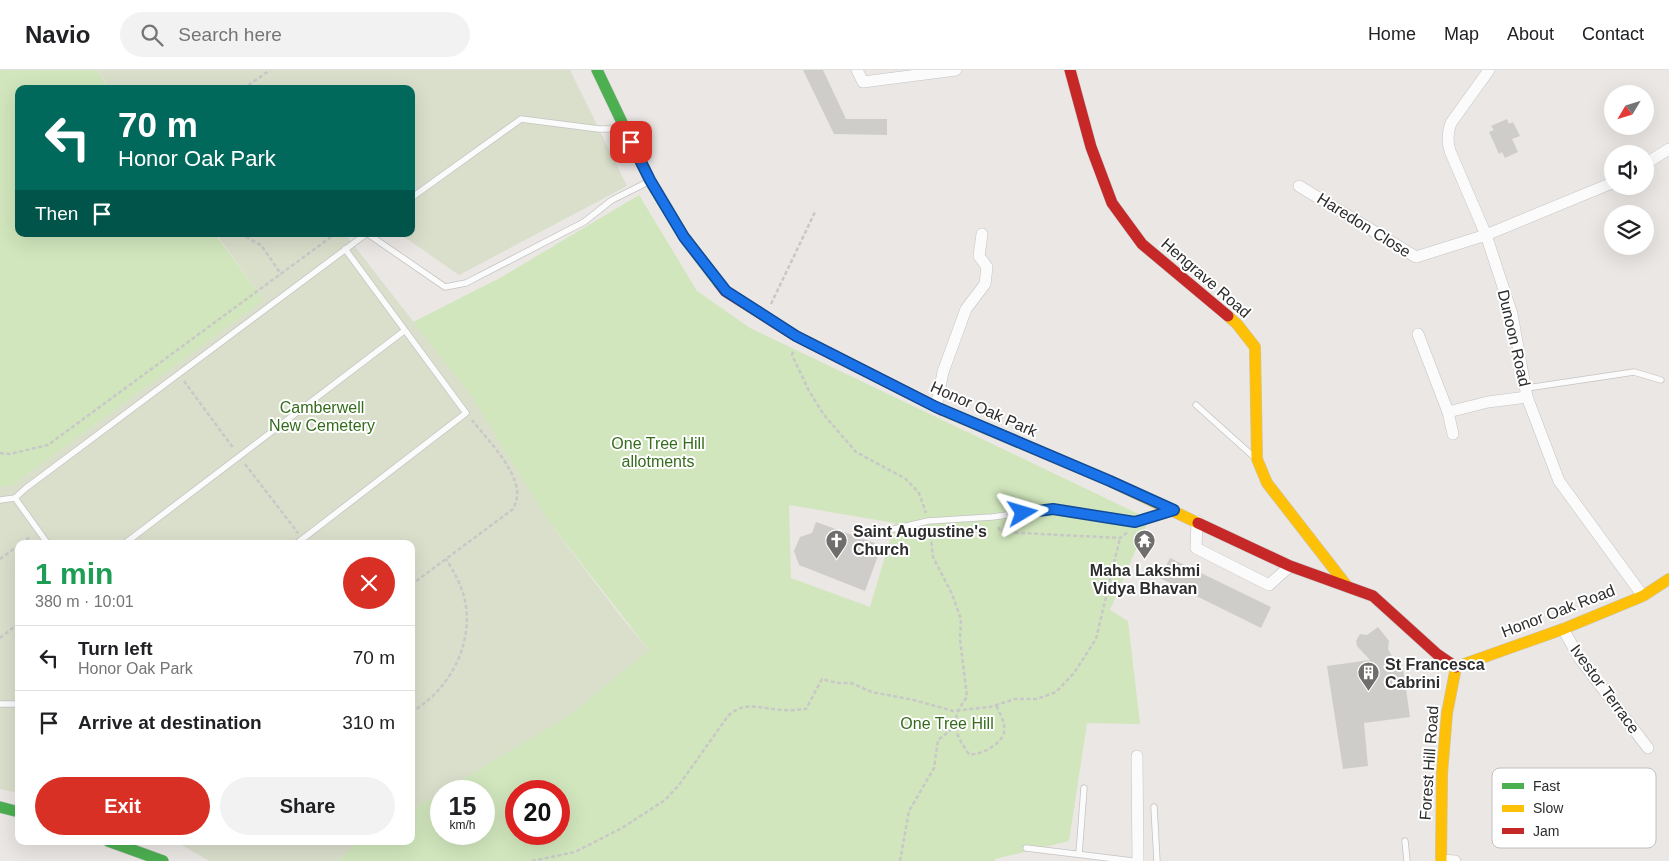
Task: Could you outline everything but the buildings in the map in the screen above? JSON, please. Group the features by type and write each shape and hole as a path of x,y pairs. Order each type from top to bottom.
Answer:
{"main road":[{"name":"Honor Oak Park","path":"597,70 650,180 684,237 726,291 796,336 936,407 1110,481 1290,566 1373,596 1437,654 1456,667"},
{"name":"Hengrave Road","path":"1070,70 1091,147 1112,203 1142,244 1237,324 1255,347 1257,459 1267,483 1347,586"},
{"name":"Honor Oak Road","path":"1456,667 1563,629 1643,596 1669,578"},
{"name":"Forest Hill Road","path":"1441,860 1442,773 1447,713 1456,667"},
{"path":"0,807 15,811"},
{"path":"119,845 163,861"}],"street":[{"path":"857,70 862,82 956,70"},
{"name":"Dunoon Road","path":"1489,70 1451,122 1447,142 1486,235 1512,314 1527,393 1559,481 1643,596"},
{"path":"1654,158 1669,149"},
{"name":"Haredon Close","path":"1299,186 1416,257 1486,235 1604,186"},
{"path":"936,407 943,372 966,309 985,284 987,267 979,256 982,234"},
{"path":"1418,334 1448,412 1453,434"},
{"path":"1448,412 1527,393"},
{"path":"1197,521 1196,548 1269,585 1290,566"},
{"name":"Ivestor Terrace","path":"1563,629 1580,659 1648,748"},
{"path":"1137,756 1138,861"},
{"path":"1441,860 1455,861"}],"lane":[{"path":"415,195 521,119 599,129 625,129"},
{"path":"371,237 445,288 466,283 584,222 612,200 650,180"},
{"path":"0,500 15,498 363,237"},
{"path":"301,540 466,413 345,249"},
{"path":"129,540 404,331"},
{"path":"1527,393 1634,372 1661,380"},
{"path":"1196,405 1257,459"},
{"path":"15,498 45,540"},
{"path":"894,529 928,521 992,517 1053,509 1135,522 1174,510"},
{"path":"0,704 15,704"},
{"path":"1079,854 1084,788"},
{"path":"1154,807 1157,861"},
{"path":"1404,841 1407,861"},
{"path":"1026,848 1133,861"}],"path":[{"path":"249,85 270,70"},
{"path":"765,316 815,212"},
{"path":"246,237 261,244 281,274"},
{"path":"0,454 10,454 48,445 331,237"},
{"path":"792,355 809,391 824,415 856,452 906,479 919,493 927,516"},
{"path":"415,582 512,509 517,500 518,490 506,464 466,413"},
{"path":"532,861 575,852 622,828 665,800 680,786 728,716 748,705 786,710 806,709 822,679 837,683 851,683 872,692 958,711 996,705 1016,699 1038,699 1056,692 1074,673 1096,638 1120,538 1001,532 992,517"},
{"path":"929,525 933,557 952,594 961,619 960,639 967,697 958,711 955,726 958,736 969,754 973,755 987,750 998,742 1004,732 1002,719 996,705"},
{"path":"0,559 15,548"},
{"path":"415,709 428,701 453,673 465,634 466,614 463,594 446,558"},
{"path":"0,638 15,626"},
{"path":"900,861 909,811 934,768 938,740 952,729"}],"green space":[{"path":"0,70 97,70 106,85 15,85 15,237 217,237 264,300 12,486 0,487"},
{"path":"97,70 570,70 627,186 459,275 404,237 415,237 415,85 107,85"},
{"name":"One Tree Hill","path":"639,195 697,291 750,328 1149,519 1110,610 1128,621 1140,724 1087,723 1069,841 995,859 995,861 338,861 354,845 415,845 415,808 430,799 430,845 495,845 495,780 460,780 568,716 649,650 546,518 472,397 413,322 500,278","holes":["789,505 895,523 870,607 791,578"]},
{"name":"Camberwell New Cemetery","path":"218,237 347,237 472,397 546,518 622,618 649,650 568,716 461,780 430,780 430,799 415,808 415,540 15,540 15,792 0,789 0,487 12,486 264,300"},
{"path":"182,845 354,845 338,861 209,861"}],"traffic: fast":[{"path":"597,70 650,181 684,237 719,283"},
{"path":"0,807 15,811"},
{"path":"119,845 163,861"}],"traffic: slow":[{"path":"1228,316 1237,324 1255,347 1257,459 1267,483 1347,586"},
{"path":"942,410 1110,481 1198,523"},
{"path":"1456,667 1563,629 1643,596 1669,579"},
{"path":"1441,861 1442,773 1447,713 1456,667"}],"traffic: jam":[{"path":"1070,70 1091,147 1112,203 1142,244 1228,316"},
{"path":"719,283 725,291 796,336 942,410"},
{"path":"1198,523 1290,566 1373,596 1437,654 1456,667"}],"place":[{"name":"Saint Augustine's Church","path":"837,559"},
{"name":"Maha Lakshmi Vidya Bhavan","path":"1145,560"},
{"name":"St Francesca Cabrini","path":"1369,692"}],"route":[{"path":"631,142 650,180 684,237 726,291 796,336 936,407 1174,510 1135,522 1053,509 1023,513"}],"park label":[{"name":"One Tree Hill allotments","path":"658,452"}]}
